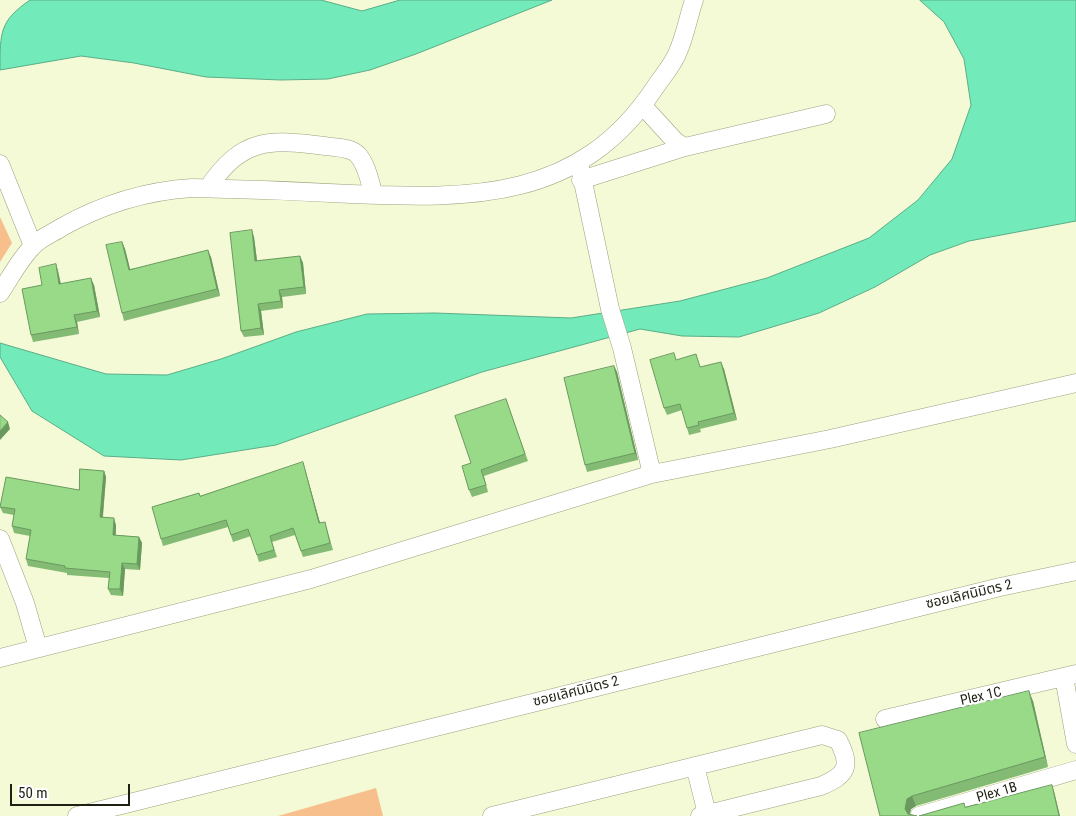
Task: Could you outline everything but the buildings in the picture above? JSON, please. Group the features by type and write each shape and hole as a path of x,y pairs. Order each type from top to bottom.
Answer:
{"street":[{"path":"580,172 627,125 643,106 677,55 694,0"},
{"path":"643,106 676,142 685,147"},
{"path":"0,293 33,246 85,214 124,198 160,190 208,188 434,197 481,193 521,186 826,114"},
{"path":"208,188 221,168 236,156 258,144 282,141 350,150 362,160 374,195"},
{"path":"0,164 33,246"},
{"path":"580,172 610,309 622,348 652,474"},
{"path":"0,658 320,576 652,474 830,439 1076,383"},
{"path":"0,539 25,603 38,648"},
{"name":"ซอยเลิศนิมิตร 2","path":"77,816 1000,587 1076,571"},
{"path":"1070,676 1076,744"},
{"name":"Plex 1C","path":"885,719 1070,676"},
{"path":"492,816 695,766 822,735 838,740 846,754 846,768 838,779 821,786 704,815 695,766"},
{"name":"Plex 1B","path":"919,816 1076,770"}],"shaded area":[{"path":"30,0 321,0 362,11 400,0 552,0 416,54 370,70 328,79 281,80 206,77 134,63 81,56 0,70 0,46 7,21 20,7"},
{"path":"920,0 1076,0 1076,221 969,241 930,255 875,287 819,313 739,337 682,336 640,329 482,372 276,445 181,460 104,456 32,411 0,357 0,343 106,374 167,375 221,359 296,332 367,314 435,313 571,318 680,301 767,278 869,238 918,200 952,159 971,105 964,59 944,22"},
{"path":"0,217 12,243 0,262"},
{"path":"376,788 383,816 278,816"}]}
